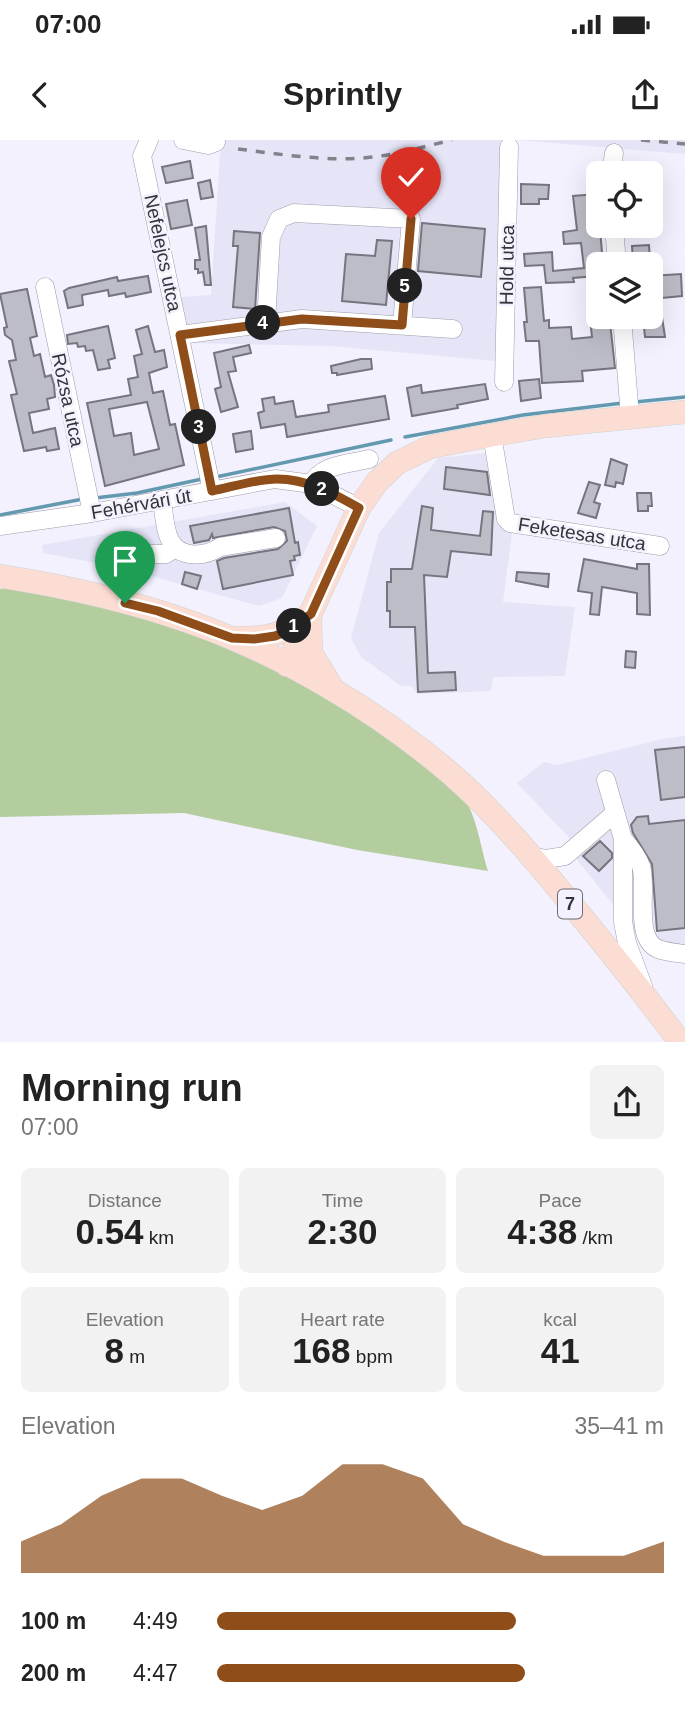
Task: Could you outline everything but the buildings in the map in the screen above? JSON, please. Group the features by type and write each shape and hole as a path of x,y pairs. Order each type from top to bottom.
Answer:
{"main road":[{"path":"287,665 359,508 387,471 430,447 545,426 685,412"},
{"name":"7","path":"0,576 147,608 232,638 287,665 379,719 432,758 489,811 531,856 680,1042"},
{"path":"232,638 275,636 288,631 311,614"},
{"path":"311,614 312,653 335,692"}],"street":[{"path":"183,140 208,145 216,142"},
{"name":"Hold utca","path":"504,382 509,147"},
{"name":"Nefelejcs utca","path":"145,148 212,491"},
{"path":"613,161 614,153"},
{"path":"266,322 271,237 279,219 294,213 411,219 402,325"},
{"name":"Rózsa utca","path":"45,287 92,513"},
{"path":"180,335 302,319 453,329"},
{"path":"623,329 630,417"},
{"name":"Feketesas utca","path":"492,435 506,519 520,526 660,546"},
{"path":"312,484 321,471 369,459"},
{"name":"Fehérvári út","path":"0,526 92,513 275,479 312,484 359,508"},
{"path":"162,500 169,539 185,554 195,555 220,547 276,538"},
{"path":"129,554 166,554 176,548"},
{"path":"606,780 623,839 623,922 627,943 648,999"},
{"path":"531,856 546,859 560,857 615,813"},
{"path":"623,839 633,850 642,868 644,932 657,949 685,954"},
{"path":"565,897 556,876 573,849"}],"shaded area":[{"path":"221,140 504,140 496,361 330,346 189,343 193,328 185,322 180,297 211,295"},
{"path":"518,140 685,140 685,154"},
{"path":"505,451 512,534 503,602 575,607 565,676 493,677 491,691 417,694 412,686 401,686 361,657 351,638 379,533 438,458"},
{"path":"285,502 317,526 282,598 259,606 123,568 43,553 42,545"},
{"path":"685,736 685,960 651,952 574,856 580,849 517,783 544,762 557,765 662,739"}],"green space":[{"path":"17,588 71,599 174,628 270,668 317,693 408,753 464,799 477,828 488,871 357,850 184,813 0,817 0,589"}],"waterway":[{"path":"635,402 685,397"},
{"path":"405,437 523,415 623,403"},
{"path":"216,477 391,440"},
{"path":"95,498 137,493 202,479"},
{"path":"0,515 83,499"}],"railway":[{"path":"238,149 347,159 385,155 452,140"},
{"path":"641,140 685,144"}],"route":[{"path":"125,603 192,622 232,638 275,636 288,631 311,614 359,508 312,484 296,481 275,479 212,491 180,335 302,319 402,325 411,219"}]}
